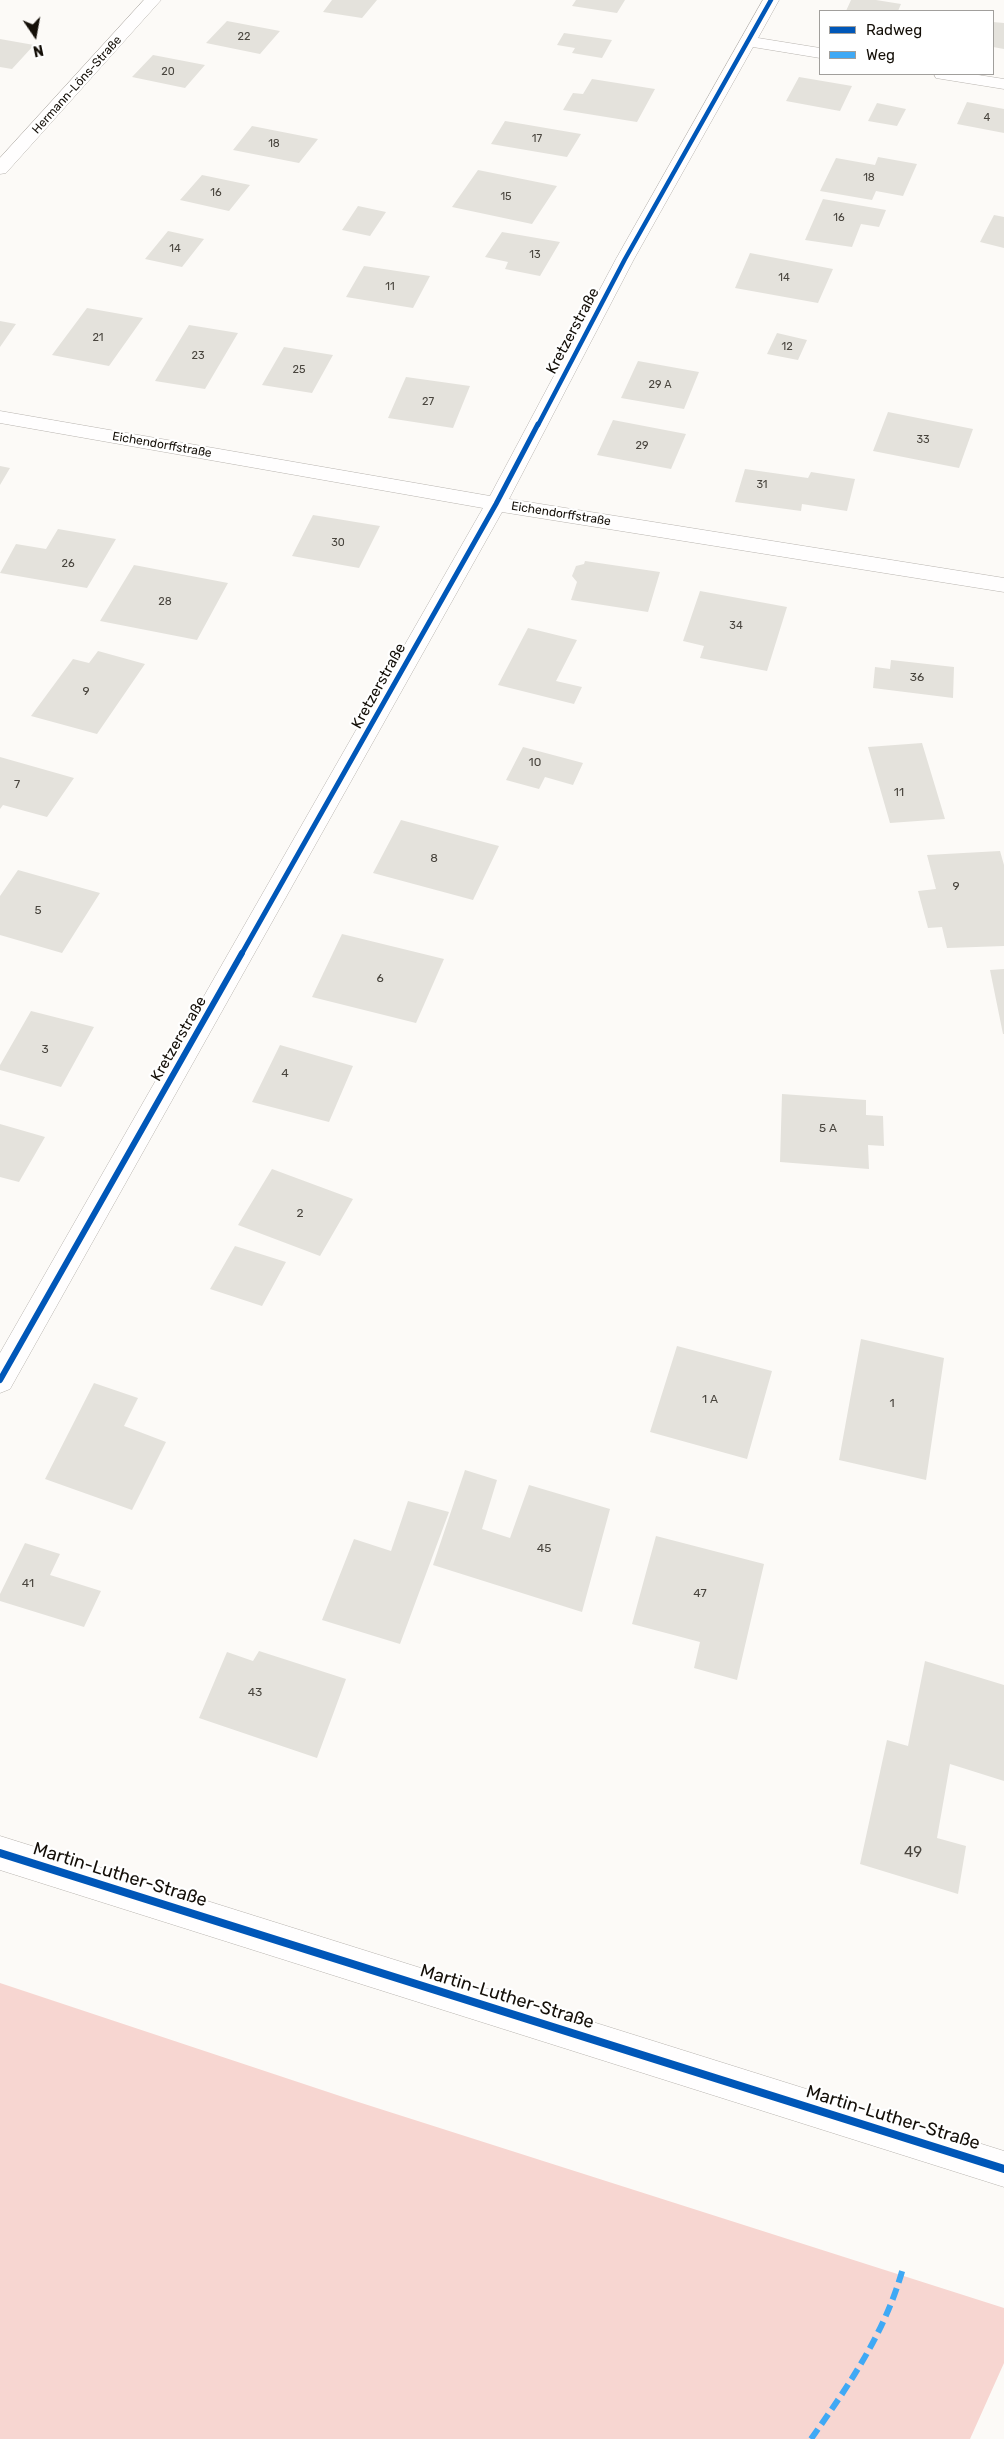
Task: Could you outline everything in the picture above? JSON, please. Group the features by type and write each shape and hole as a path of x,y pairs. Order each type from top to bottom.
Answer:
{"street":[{"name":"Hermann-Löns-Straße","path":"0,169 153,0"},
{"name":"Kretzerstraße","path":"0,1380 496,504 626,259 771,0"},
{"path":"748,41 819,53"},
{"path":"948,75 1004,84"},
{"name":"Eichendorffstraße","path":"0,417 496,504 1004,585"},
{"name":"Martin-Luther-Straße","path":"0,1853 1004,2169"}],"shaded area":[{"path":"0,1983 352,2100 1004,2308 1004,2363 970,2439 0,2439"}],"building":[{"path":"332,0 377,0 362,18 323,12"},
{"path":"576,0 625,0 617,13 572,6"},
{"path":"851,0 876,0 901,4 898,10 846,10"},
{"path":"227,21 280,31 260,54 206,43"},
{"path":"994,22 1004,23 1004,49 994,47"},
{"path":"564,33 612,40 602,58 572,53 575,48 557,45"},
{"path":"0,39 34,45 12,69 0,67"},
{"path":"153,55 205,65 185,88 132,77"},
{"path":"799,77 852,86 840,111 786,101"},
{"path":"592,79 655,89 637,122 563,110 573,93 583,94"},
{"path":"967,102 1004,109 1004,133 957,124"},
{"path":"877,103 906,109 897,126 868,121"},
{"path":"505,121 581,134 567,157 491,144"},
{"path":"252,126 318,139 299,163 233,150"},
{"path":"878,157 917,164 903,196 876,191 872,200 820,191 836,158 875,165"},
{"path":"478,170 557,186 532,224 452,207"},
{"path":"202,175 250,185 229,211 180,200"},
{"path":"823,199 886,210 879,227 861,224 852,247 805,240"},
{"path":"358,206 386,212 370,236 342,230"},
{"path":"994,215 1004,217 1004,248 980,242"},
{"path":"168,231 204,239 182,267 145,259"},
{"path":"502,232 560,242 540,276 505,269 508,262 485,257"},
{"path":"750,253 833,269 818,303 735,288"},
{"path":"364,266 430,276 413,308 346,297"},
{"path":"87,308 143,318 109,366 52,355"},
{"path":"0,321 16,324 0,347"},
{"path":"189,325 238,333 205,389 155,381"},
{"path":"777,333 807,340 798,360 767,354"},
{"path":"284,347 333,355 312,393 262,385"},
{"path":"638,361 699,372 684,409 621,398"},
{"path":"406,377 470,386 453,428 388,418"},
{"path":"888,412 973,429 959,468 873,451"},
{"path":"613,420 686,434 671,469 597,455"},
{"path":"0,466 10,468 0,485"},
{"path":"745,469 808,478 811,472 855,479 847,511 802,504 801,511 735,502"},
{"path":"313,515 380,526 359,568 292,556"},
{"path":"58,529 116,539 87,588 0,573 16,544 46,549"},
{"path":"585,561 660,572 648,612 571,600 577,582 572,576 576,566 584,564"},
{"path":"134,565 228,583 197,640 100,621"},
{"path":"700,591 787,607 767,671 700,658 704,646 683,641"},
{"path":"528,628 577,640 556,681 582,687 574,704 498,685"},
{"path":"98,651 145,664 97,734 31,716 73,659 89,663"},
{"path":"891,660 954,667 953,698 873,688 875,667 890,669"},
{"path":"922,743 945,819 890,823 868,747"},
{"path":"523,747 583,763 573,785 545,777 539,789 506,780"},
{"path":"0,757 74,778 47,817 3,805 0,809"},
{"path":"401,820 499,846 473,900 373,873"},
{"path":"1000,851 1004,865 1004,946 947,948 942,927 928,928 918,891 936,889 927,855"},
{"path":"18,870 100,893 62,953 0,935 0,896"},
{"path":"342,934 444,959 416,1023 312,997"},
{"path":"1004,969 1004,1034 1003,1034 990,970"},
{"path":"31,1011 94,1027 61,1087 0,1070 0,1065"},
{"path":"280,1045 353,1066 329,1122 252,1102"},
{"path":"782,1094 866,1100 866,1115 883,1116 884,1146 868,1145 869,1169 780,1162"},
{"path":"0,1124 45,1137 19,1182 0,1177"},
{"path":"272,1169 353,1199 320,1256 238,1225"},
{"path":"235,1246 286,1262 262,1306 210,1289"},
{"path":"861,1339 944,1358 926,1480 839,1460"},
{"path":"677,1346 772,1371 747,1459 650,1432"},
{"path":"94,1383 138,1398 124,1426 166,1442 132,1510 45,1479"},
{"path":"465,1470 497,1480 482,1529 510,1538 529,1485 610,1509 582,1612 433,1565"},
{"path":"408,1501 449,1512 400,1644 322,1620 354,1539 391,1551"},
{"path":"656,1536 764,1564 737,1680 694,1668 700,1642 632,1624"},
{"path":"25,1543 60,1554 50,1575 101,1591 84,1627 0,1601 0,1594"},
{"path":"259,1651 346,1679 317,1758 199,1718 227,1652 253,1661"},
{"path":"925,1661 1004,1685 1004,1781 950,1764 937,1838 966,1846 958,1894 860,1864 887,1740 908,1746"}],"marked path":[{"path":"811,2439 866,2358 888,2315 897,2292 903,2268"}],"cycle path":[{"path":"0,1380 496,504 625,259 771,0"},
{"path":"0,1853 1004,2169"}]}
